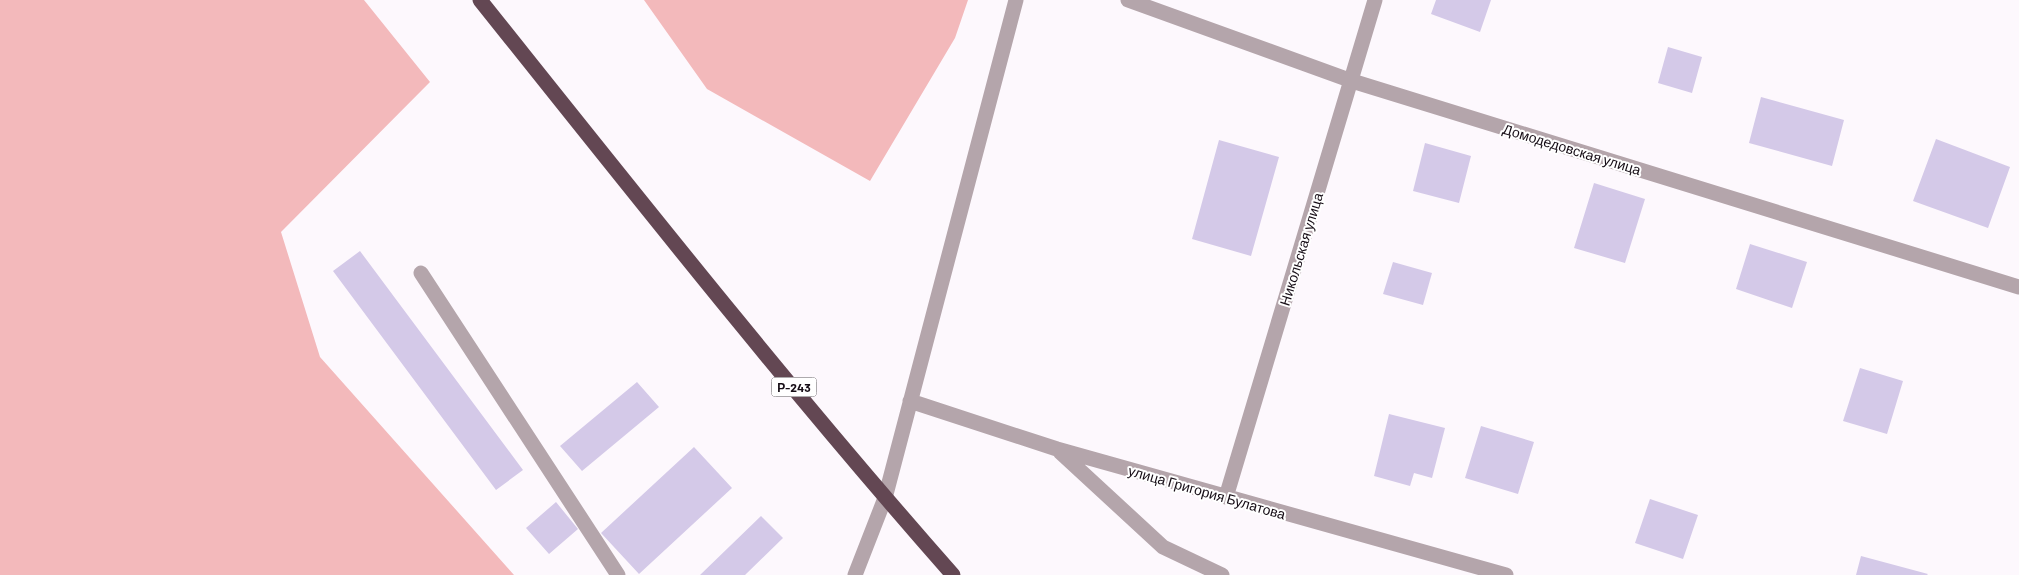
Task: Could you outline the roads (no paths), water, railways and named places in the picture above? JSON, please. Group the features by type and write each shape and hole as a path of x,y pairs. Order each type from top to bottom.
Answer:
{"highway":[{"name":"Р-243","path":"480,0 637,197 885,498 953,575"}],"street":[{"path":"855,575 885,498 1016,0"},
{"name":"Домодедовская улица","path":"1128,0 1352,81 2019,287"},
{"name":"Никольская улица","path":"1226,497 1375,0"},
{"path":"421,273 618,575"},
{"name":"улица Григория Булатова","path":"910,401 1057,450 1506,575"},
{"path":"1057,450 1163,547 1222,575"}]}
